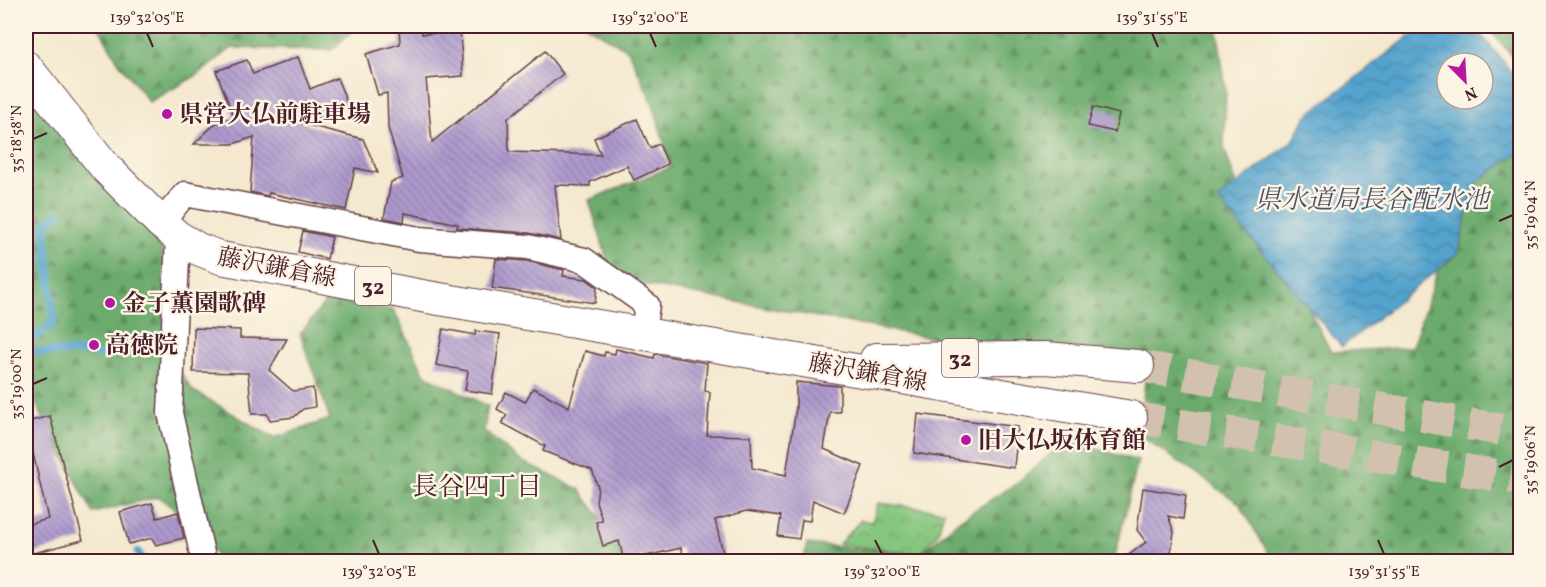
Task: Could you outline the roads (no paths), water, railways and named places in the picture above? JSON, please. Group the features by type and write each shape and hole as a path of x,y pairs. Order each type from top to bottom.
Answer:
{"main road":[{"name":"藤沢鎌倉線","path":"26,68 106,168 170,230 198,249 221,258 281,271 1131,417"},
{"name":"藤沢鎌倉線","path":"782,357 1046,358 1138,366"}],"street":[{"path":"204,561 170,413 170,230 185,194 419,238 539,249 584,260 647,305 643,332"}],"water":[{"name":"県水道局長谷配水池","path":"1423,26 1474,26 1495,51 1435,51 1435,111 1495,111 1495,52 1520,82 1520,151 1474,185 1458,253 1342,347 1218,199 1293,141 1306,116"}],"waterway":[{"path":"58,213 45,226 54,322 42,333 33,337 28,345 33,352 89,352 99,355"},
{"path":"138,552 144,562"}],"tunnel":[{"path":"1138,366 1520,433"},
{"path":"1131,417 1520,479"}],"place":[{"name":"県営大仏前駐車場","path":"167,114"},
{"name":"金子薫園歌碑","path":"110,303"},
{"name":"高徳院","path":"94,345"},
{"name":"旧大仏坂体育館","path":"966,440"}],"district":[{"name":"長谷四丁目","path":"477,486"}]}
